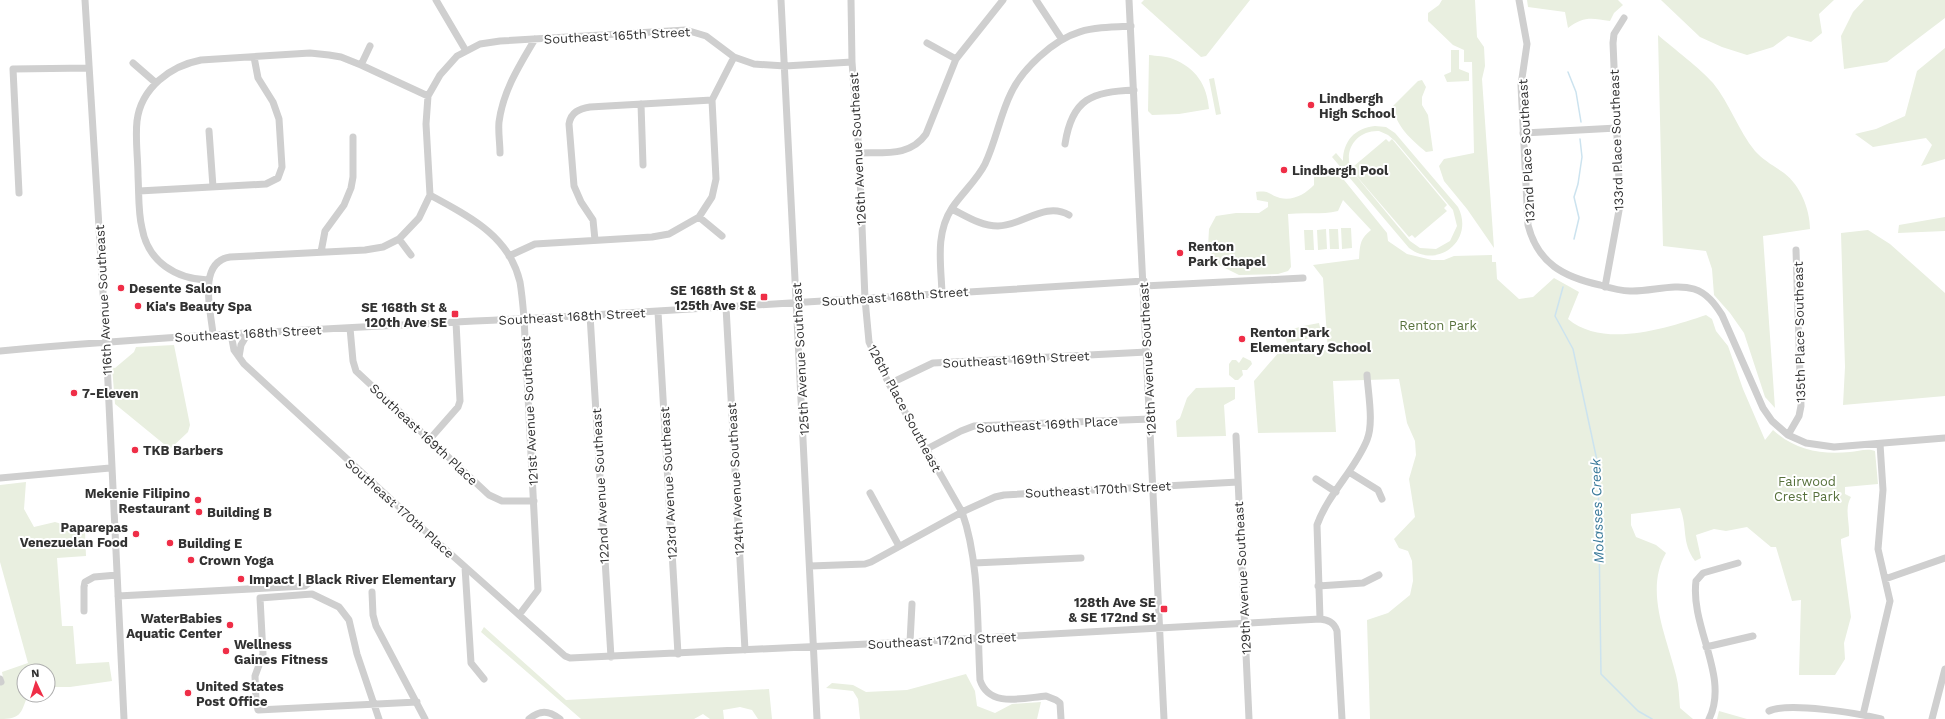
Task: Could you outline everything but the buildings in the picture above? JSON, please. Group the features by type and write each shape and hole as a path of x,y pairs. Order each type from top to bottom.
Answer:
{"street":[{"name":"116th Avenue Southeast","path":"85,0 106,341 110,468 124,719"},
{"path":"436,0 466,51"},
{"name":"125th Avenue Southeast","path":"781,0 817,719"},
{"name":"126th Avenue Southeast","path":"851,0 852,62 859,153 865,299"},
{"path":"859,153 903,151 917,144 926,134 956,59 1002,0"},
{"path":"1036,0 1061,38"},
{"name":"128th Avenue Southeast","path":"1129,0 1164,719"},
{"name":"132nd Place Southeast","path":"1519,0 1527,44 1521,85 1528,225 1531,236 1541,253 1551,265 1576,280 1605,287"},
{"name":"133rd Place Southeast","path":"1605,287 1620,206 1613,43 1614,34 1624,18"},
{"path":"942,293 940,244 944,224 952,209 984,166 992,149 1010,94 1017,82 1031,64 1061,38 1088,30 1131,26"},
{"name":"Southeast 165th Street","path":"428,96 448,64 466,51 490,42 686,30 706,36 734,57 754,64 785,66 852,62"},
{"path":"500,153 499,123 503,99 512,77 535,39"},
{"path":"927,43 956,59"},
{"path":"361,65 370,46"},
{"path":"208,280 194,280 176,274 167,269 154,255 142,229 139,191 137,120 145,98 156,82 171,70 191,62 319,54 341,57 428,96 426,124 430,195 419,218 399,239 375,249 227,258 213,268 208,280 213,334"},
{"path":"139,191 266,184 278,178 282,167 279,119 273,102 258,78 254,57"},
{"path":"509,256 535,244 652,237 669,234 699,217 712,197 716,179 712,100 734,57"},
{"path":"133,63 156,82"},
{"path":"19,193 12,69 89,68"},
{"path":"1065,144 1071,119 1076,111 1087,101 1104,92 1134,90"},
{"path":"595,240 593,220 577,196 571,169 569,124 571,116 578,110 641,104 712,100"},
{"path":"641,104 643,165"},
{"path":"1523,133 1617,128"},
{"path":"209,131 213,186"},
{"path":"321,252 325,231 344,205 351,188 354,177 353,137"},
{"name":"121st Avenue Southeast","path":"430,195 476,220 487,229 509,256 520,282 524,318 538,590 519,615"},
{"path":"952,209 978,222 997,226 1016,223 1038,213 1051,210 1069,215"},
{"path":"699,217 722,236"},
{"path":"399,239 411,255"},
{"name":"135th Place Southeast","path":"1788,435 1799,416 1801,406 1796,250"},
{"name":"Southeast 168th Street","path":"0,351 106,341 213,334 658,312 942,293 1303,278"},
{"path":"1605,287 1630,291 1680,287 1694,289 1706,296 1715,303 1722,316 1763,408 1772,421 1788,435 1806,443 1824,447 1843,447 1945,438"},
{"name":"126th Place Southeast","path":"865,299 869,342 889,384 925,450 962,512 969,532 974,563 980,680 982,687 989,695 1001,699 1046,696 1053,698 1060,704 1062,719"},
{"name":"124th Avenue Southeast","path":"726,307 745,650"},
{"name":"123rd Avenue Southeast","path":"658,312 678,654"},
{"name":"122nd Avenue Southeast","path":"590,315 610,657"},
{"path":"429,440 458,407 460,401 456,322"},
{"name":"Southeast 169th Place","path":"350,328 353,361 356,371 429,440 489,495 502,501 534,501"},
{"path":"238,357 241,345 248,333"},
{"name":"Southeast 170th Place","path":"231,334 234,350 249,369 465,567 565,656"},
{"name":"Southeast 169th Street","path":"889,384 926,365 933,363 1147,352"},
{"path":"1342,719 1336,626 1328,620 1320,619 1317,525 1321,515 1349,472 1367,440 1369,430 1368,375"},
{"name":"Southeast 169th Place","path":"925,450 961,431 974,426 1150,420"},
{"name":"129th Avenue Southeast","path":"1236,436 1249,719"},
{"path":"1863,715 1890,606 1889,593 1878,549 1883,490 1880,444"},
{"path":"0,478 110,468"},
{"path":"1349,472 1378,490 1382,500"},
{"path":"1316,480 1336,492"},
{"name":"Southeast 170th Street","path":"810,566 865,564 962,512 995,497 1004,495 1238,482"},
{"path":"870,493 899,546"},
{"path":"974,563 1081,558"},
{"path":"1885,579 1945,558"},
{"path":"1709,719 1716,694 1706,647 1697,616 1695,592 1696,581 1703,573 1738,563"},
{"path":"465,567 471,664 484,679"},
{"path":"84,611 85,582 94,577 117,575"},
{"path":"1318,586 1363,583 1379,575"},
{"path":"118,596 305,586 315,579"},
{"path":"372,592 372,616 376,626 425,719"},
{"path":"379,719 373,705 372,695 357,654 349,620 339,607 312,594 260,598 263,654 255,676 256,702 258,710 373,705 417,702"},
{"path":"910,642 912,604"},
{"name":"Southeast 172nd Street","path":"565,656 578,659 978,639 1320,619"},
{"path":"1706,647 1753,636"},
{"path":"1932,719 1945,669"},
{"path":"1769,711 1784,707 1863,715 1881,719"},
{"path":"528,719 537,713 545,711 552,713 560,719"}],"green space":[{"path":"1144,0 1250,0 1206,56 1201,57 1141,3"},
{"path":"1442,0 1475,0 1477,37 1484,47 1485,66 1482,79 1494,248 1467,209 1444,181 1439,166 1444,159 1474,153 1472,62 1464,62 1464,50 1453,45 1428,21 1428,13 1439,5"},
{"path":"1527,0 1618,0 1623,5 1614,13 1610,21 1588,19 1579,21 1568,28 1565,12 1528,7"},
{"path":"1661,0 1834,0 1819,14 1822,33 1811,42 1788,36 1773,47 1747,55 1722,47 1700,37"},
{"path":"1864,0 1945,0 1945,18 1887,62 1844,69 1841,36 1853,12"},
{"path":"1658,35 1708,77 1719,91 1755,151 1790,178 1803,198 1806,206 1810,221 1810,229 1763,236 1775,408 1765,397 1744,333 1730,313 1714,295 1712,269 1706,251 1663,246"},
{"path":"1945,48 1945,159 1921,166 1932,145 1926,138 1873,147 1855,134 1876,129 1905,116 1917,71"},
{"path":"1451,50 1459,50 1459,69 1469,73 1469,81 1447,82 1444,75 1451,72"},
{"path":"1149,55 1173,59 1194,72 1199,78 1206,92 1209,109 1179,114 1152,115 1148,111"},
{"path":"1214,78 1221,114 1216,115 1209,79"},
{"path":"1422,80 1426,87 1422,97 1422,105 1428,115 1433,151 1426,152 1405,132 1397,120 1393,106 1418,81"},
{"path":"1368,127 1386,127 1395,133 1458,207 1462,219 1462,230 1458,240 1451,248 1442,253 1431,256 1420,254 1409,248 1332,157 1336,153 1343,161 1345,147 1348,142 1356,133","holes":["1379,131 1388,135 1395,141 1453,210 1457,226 1450,241 1436,249 1420,248 1410,241 1352,171 1349,163 1350,149 1358,138 1364,134"]},
{"path":"1386,139 1389,142 1392,139 1447,205 1444,208 1447,211 1415,238 1412,235 1409,237 1353,172 1357,169 1354,166"},
{"path":"1320,163 1329,173 1340,175 1387,233 1388,241 1407,254 1432,260 1444,260 1454,256 1492,255 1492,262 1496,262 1497,279 1519,299 1533,297 1554,278 1579,292 1568,319 1583,328 1599,333 1636,333 1655,330 1706,315 1712,319 1716,331 1728,346 1743,389 1765,440 1773,430 1781,437 1799,447 1809,450 1829,453 1866,450 1875,451 1878,484 1845,487 1845,494 1851,497 1848,506 1849,536 1841,539 1841,543 1851,617 1844,643 1845,659 1835,675 1799,675 1801,600 1792,601 1776,547 1771,547 1747,527 1726,531 1714,529 1696,535 1701,558 1695,561 1686,541 1684,522 1680,508 1631,514 1631,525 1636,537 1656,545 1666,553 1660,568 1657,583 1659,614 1677,679 1680,708 1693,719 1370,719 1367,620 1388,613 1410,595 1413,581 1412,561 1408,551 1399,548 1394,539 1415,517 1409,479 1416,455 1415,441 1407,423 1399,379 1333,381 1336,432 1258,433 1254,381 1279,352 1324,349 1328,352 1323,278 1313,265 1359,259 1361,242 1371,230 1343,200 1338,211 1325,213 1288,214 1291,267 1288,271 1278,274 1239,275 1217,264 1208,247 1209,229 1216,216 1236,213 1259,213 1268,207 1268,202 1257,200 1256,192 1267,192 1276,197 1285,199 1299,196 1314,185 1314,170"},
{"path":"1945,217 1945,231 1898,233 1899,225"},
{"path":"1341,228 1351,228 1352,248 1342,249"},
{"path":"1326,229 1327,249 1318,250 1317,230"},
{"path":"1329,229 1338,229 1339,249 1330,249"},
{"path":"1304,230 1313,230 1314,250 1305,250"},
{"path":"1868,230 1890,244 1945,293 1945,396 1843,405 1845,367 1841,233"},
{"path":"1319,323 1322,336 1305,339 1303,326"},
{"path":"1300,327 1303,340 1287,343 1284,331"},
{"path":"174,345 190,425 188,432 170,449 115,404 112,367 115,368 134,352 136,347"},
{"path":"1243,357 1251,361 1252,364 1247,370 1242,370 1243,375 1238,380 1235,380 1229,375 1229,364 1232,360 1236,360 1239,363"},
{"path":"1235,387 1235,399 1224,405 1226,436 1177,437 1176,421 1180,418 1187,398 1196,388"},
{"path":"26,482 24,509 34,527 55,522 85,531 86,556 57,558 62,626 73,626 76,664 109,662 112,681 70,687 56,687 56,663 28,663 0,562 0,485"},
{"path":"484,627 566,700 769,689 772,719 758,719 752,710 740,707 723,710 724,719 710,719 703,714 694,719 581,719 481,632"},
{"path":"16,667 16,703 25,703 16,717 7,719 0,719 0,684 4,683 2,672"},
{"path":"966,674 975,691 977,706 995,713 1012,704 1041,702 1037,719 860,719 858,699 853,691 826,688 832,683 853,685 866,692 907,690"},
{"path":"1719,711 1747,719 1717,719"}],"waterway":[{"name":"Molasses Creek","path":"1568,72 1576,92 1581,122"},
{"name":"Molasses Creek","path":"1574,239 1579,218 1574,197 1578,184 1582,157 1580,139"},
{"name":"Molasses Creek","path":"1563,287 1555,316 1573,349 1598,465 1601,674 1638,711 1652,719"}],"place":[{"name":"Lindbergh High School","path":"1311,105"},
{"name":"Lindbergh Pool","path":"1284,170"},
{"name":"Renton Park Chapel","path":"1180,253"},
{"name":"Desente Salon","path":"121,288"},
{"name":"SE 168th St & 125th Ave SE","path":"764,297"},
{"name":"Kia's Beauty Spa","path":"138,306"},
{"name":"SE 168th St & 120th Ave SE","path":"455,314"},
{"name":"Renton Park Elementary School","path":"1242,339"},
{"name":"7-Eleven","path":"74,393"},
{"name":"TKB Barbers","path":"135,450"},
{"name":"Mekenie Filipino Restaurant","path":"198,500"},
{"name":"Building B","path":"199,512"},
{"name":"Paparepas Venezuelan Food","path":"136,534"},
{"name":"Building E","path":"170,543"},
{"name":"Crown Yoga","path":"191,560"},
{"name":"Impact | Black River Elementary","path":"241,579"},
{"name":"128th Ave SE & SE 172nd St","path":"1164,609"},
{"name":"WaterBabies Aquatic Center","path":"230,625"},
{"name":"Wellness Gaines Fitness","path":"226,651"},
{"name":"United States Post Office","path":"188,693"}],"park label":[{"name":"Renton Park","path":"1438,325"},
{"name":"Fairwood Crest Park","path":"1807,488"}]}
